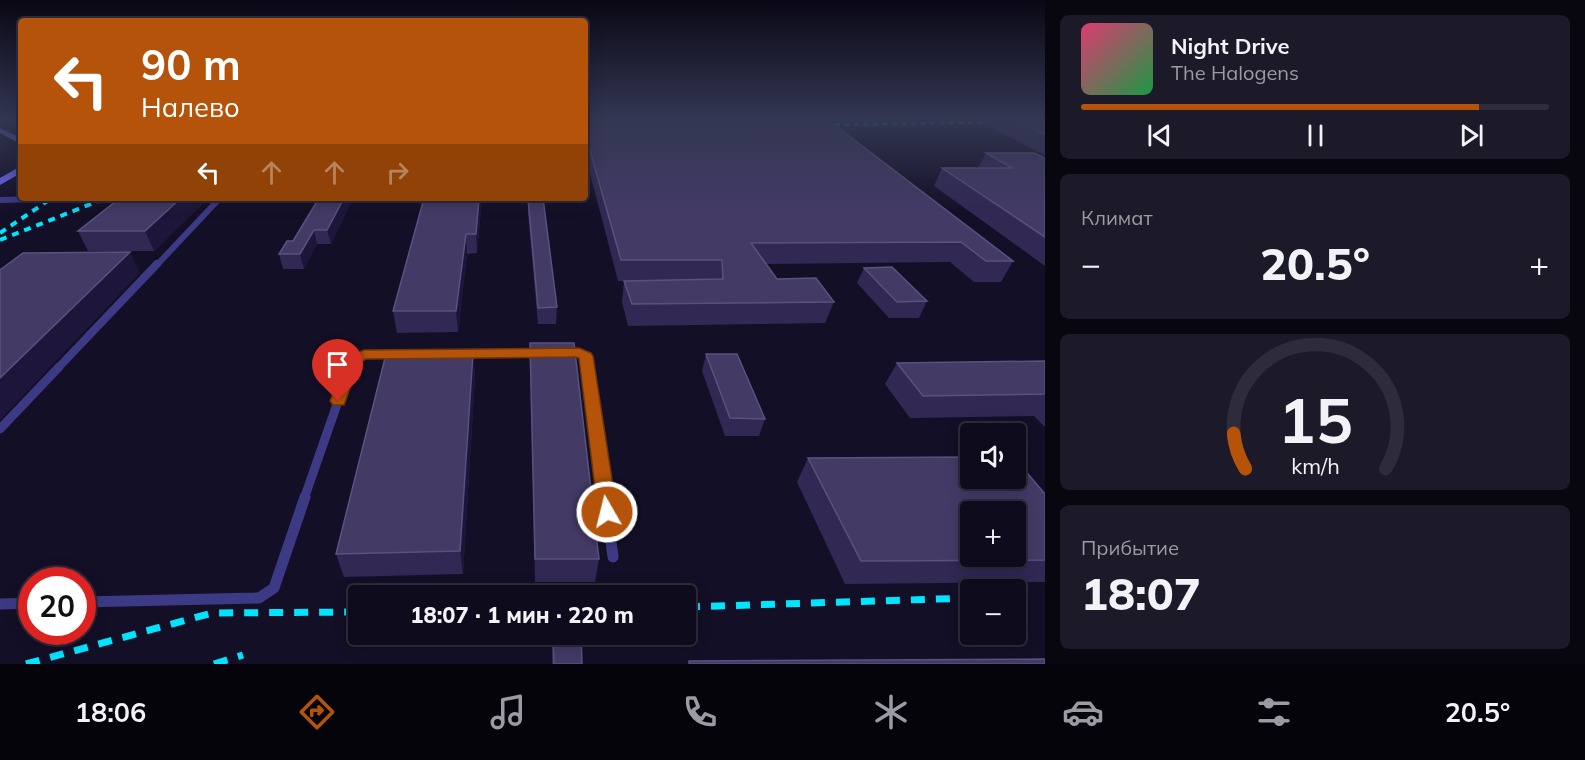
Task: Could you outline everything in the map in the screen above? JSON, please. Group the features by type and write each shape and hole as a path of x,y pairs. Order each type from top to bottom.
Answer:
{"street":[{"path":"0,182 18,171"}],"lane":[{"path":"0,201 18,200"},
{"path":"0,429 217,201"},
{"path":"447,354 579,352 586,356 613,557"},
{"path":"96,602 260,598 274,588 352,360 364,354 412,354"},
{"path":"0,604 18,603"}],"building":[{"path":"590,151 869,151 1013,261 986,261 961,242 751,243 777,279 816,278 834,302 632,304 624,281 723,279 722,260 621,260"},
{"path":"986,153 1034,153 1045,158 1045,237 942,168 1012,168"},
{"path":"116,201 178,201 145,231 78,231"},
{"path":"317,201 342,201 327,230 314,230 300,254 279,254 287,241 293,241"},
{"path":"423,201 479,201 476,234 466,234 456,311 393,311"},
{"path":"528,201 543,201 557,307 538,308"},
{"path":"130,252 0,378 0,270 23,253"},
{"path":"892,267 927,301 897,302 864,268"},
{"path":"530,343 574,343 599,559 535,559"},
{"path":"473,353 460,551 336,554 386,354"},
{"path":"706,354 737,354 765,419 730,418"},
{"path":"1045,361 1045,394 923,396 897,363"},
{"path":"960,457 960,489 1026,489 1026,472 1045,494 1045,560 1026,560 1026,501 960,501 960,560 861,561 808,458"},
{"path":"553,645 581,645 582,664 554,664"},
{"path":"1045,659 1045,664 689,664 689,661"}],"railway":[{"path":"0,233 48,201"},
{"path":"0,240 98,201"},
{"path":"696,607 960,598"},
{"path":"26,664 212,613 348,612"},
{"path":"214,664 243,655"}],"route":[{"path":"338,401 352,360 364,354 579,352 586,356 607,512"}]}
